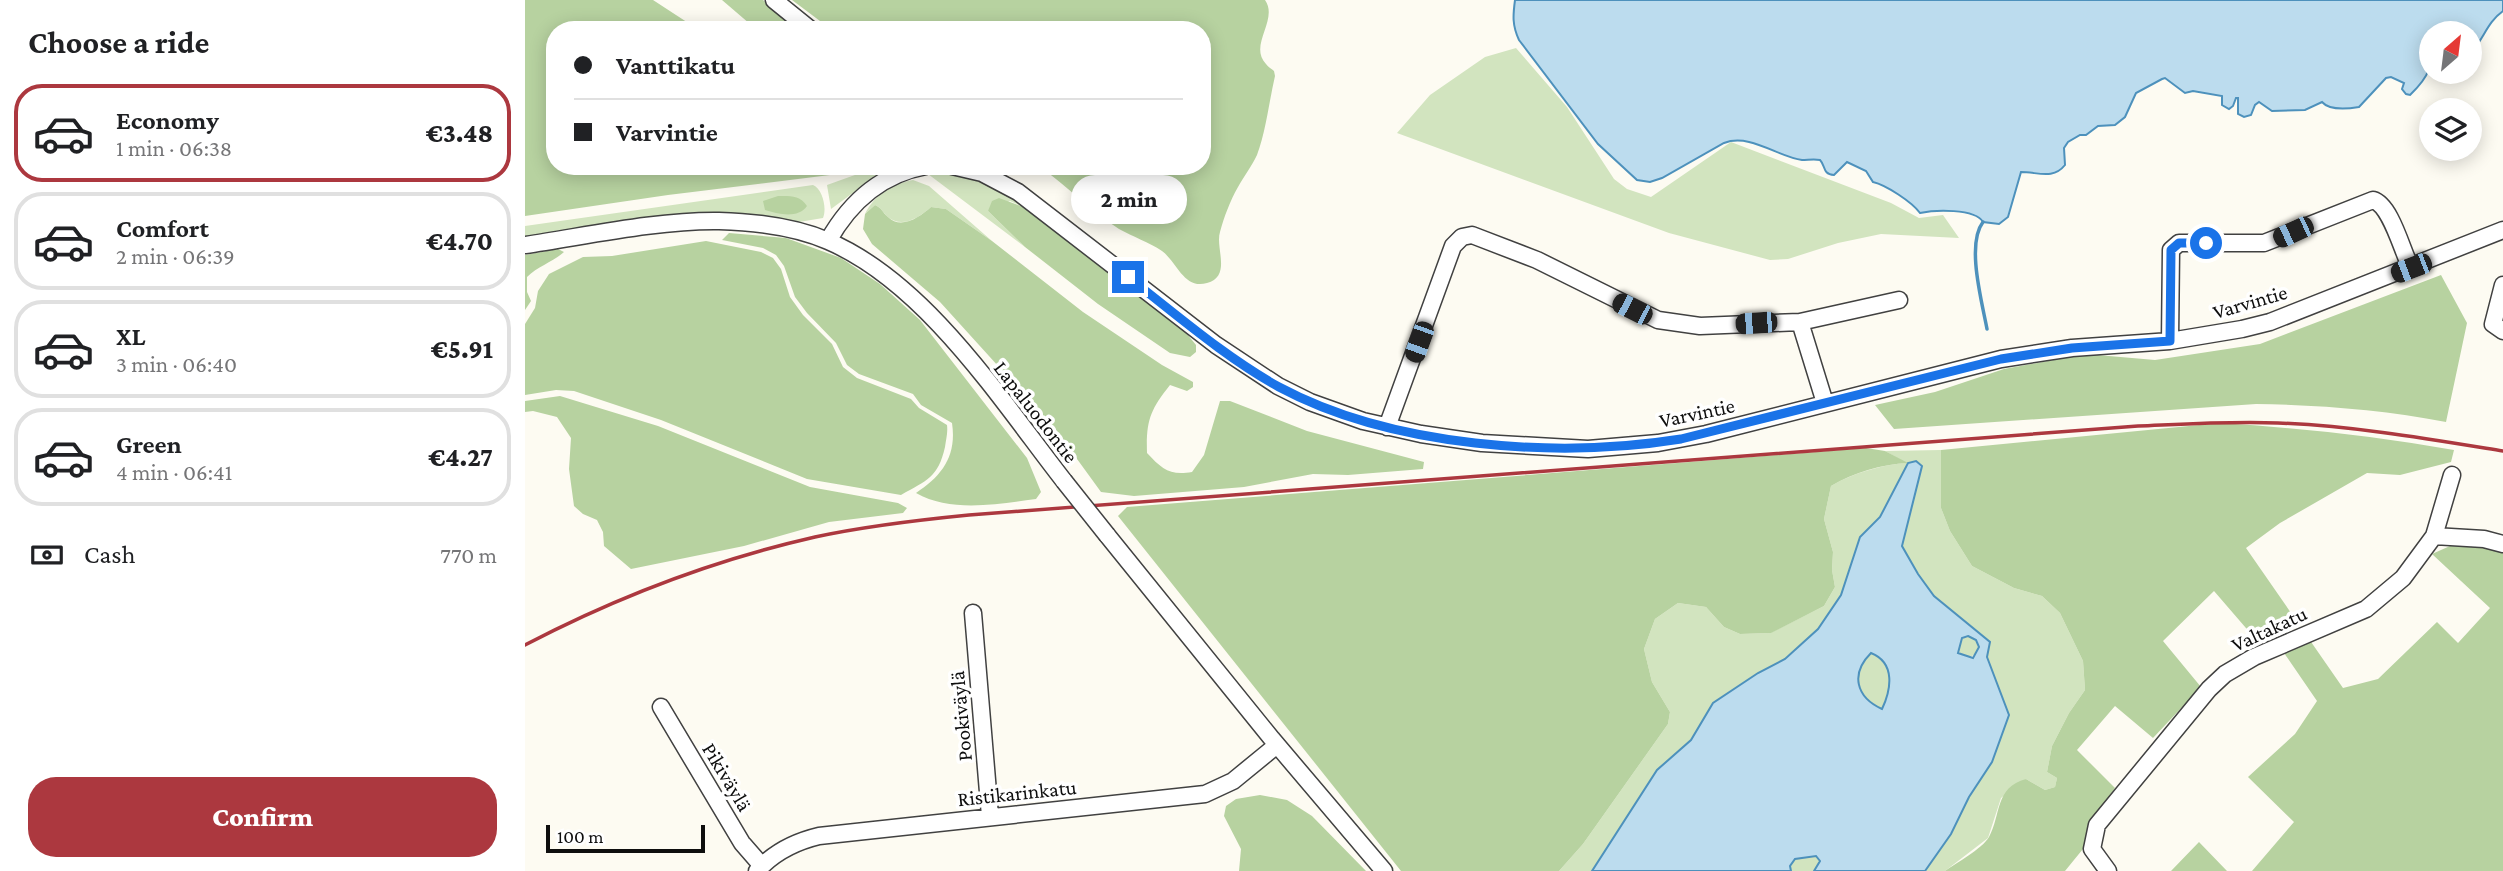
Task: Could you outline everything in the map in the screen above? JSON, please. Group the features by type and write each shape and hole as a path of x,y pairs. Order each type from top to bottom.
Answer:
{"street":[{"path":"774,0 800,21"},
{"path":"828,241 839,221 865,194 897,175"},
{"name":"Varvintie","path":"986,175 1018,192 1216,345 1278,386 1340,414 1387,427 1492,444 1551,448 1607,448 1681,439 2012,357 2072,348 2170,341 2242,330 2270,322 2411,268 2503,230"},
{"path":"2170,341 2171,250 2179,243 2265,243 2373,200 2383,204 2386,209 2411,268"},
{"name":"Lapaluodontie","path":"525,245 620,231 718,221 777,227 828,241 889,277 962,352 1063,481 1384,871"},
{"path":"1387,427 1453,246 1467,236 1477,236 1537,260 1658,320 1700,326 1800,322 1899,300"},
{"path":"2502,331 2493,324 2503,285"},
{"path":"1800,322 1825,403"},
{"path":"2452,474 2434,536 2484,539 2503,544"},
{"name":"Valtakatu","path":"2108,871 2092,849 2097,825 2209,689 2225,674 2255,657 2365,609 2403,578 2434,536"},
{"name":"Pookiväylä","path":"973,612 990,816"},
{"name":"Pikiväylä","path":"661,707 759,868"},
{"name":"Ristikarinkatu","path":"759,868 791,844 819,836 1205,794 1233,781 1277,744"}],"green space":[{"path":"525,0 653,0 685,21 546,21 546,175 830,175 668,195 525,216"},
{"path":"722,0 763,0 788,21 746,21"},
{"path":"792,0 1265,0 1269,16 1261,41 1261,57 1274,71 1275,76 1257,155 1235,192 1222,226 1219,238 1219,274 1207,283 1192,282 1181,274 1162,251 1119,229 1050,175 1211,175 1211,21 820,21"},
{"path":"1516,48 1567,107 1614,179 1627,189 1651,197 1731,142 1891,203 1919,218 1943,215 1959,238 1881,234 1838,243 1788,259 1770,260 1669,233 1397,133 1430,95 1485,57"},
{"path":"855,175 883,175 831,209 827,185"},
{"path":"929,175 968,178 1007,195 1026,208 1010,201 988,211 1025,247"},
{"path":"913,180 929,186 992,241 946,209 931,207 905,222 893,220 875,205 865,214 873,201 885,191"},
{"path":"813,185 823,200 823,218 793,223 750,214 706,214 525,239 525,226"},
{"path":"778,196 798,198 807,206 793,214 765,210 763,201"},
{"path":"999,198 1026,208 1183,329 1196,345 1196,352 1190,357 1170,353 1098,304 1025,247 988,211 992,201"},
{"path":"875,205 893,221 899,222 916,218 931,207 946,209 1083,312 1162,365 1193,382 1193,387 1187,391 1170,385 1151,416 1147,432 1147,453 1167,470 1178,473 1192,472 1204,455 1220,401 1230,401 1307,431 1424,462 1423,469 1348,475 1313,474 1244,487 1134,496 1101,492 1056,430 940,302 872,244 863,229 865,214"},
{"path":"729,233 786,238 841,258 880,284 920,320 1027,458 1041,492 1036,499 991,505 959,505 944,503 916,493 933,480 946,464 952,445 952,423 921,405 913,394 859,374 847,365 836,343 795,297 784,266 776,255 763,248 722,240"},
{"path":"706,241 761,252 773,258 781,269 790,297 803,315 832,344 843,367 857,378 911,399 919,408 947,425 942,457 930,477 901,495 807,479 661,420 574,391 556,390 525,395 525,324 535,308 538,291 549,274 583,257 612,256"},
{"path":"558,249 564,252 527,277 527,292 531,301 525,310 525,255"},
{"path":"2441,275 2467,323 2446,422 2351,409 2256,404 1894,429 1875,405 1935,392 2004,369 2086,354 2155,360 2260,344"},
{"path":"560,396 658,426 810,487 898,503 907,508 903,513 829,522 744,546 631,569 604,546 603,532 597,520 583,514 574,506 569,469 571,438 557,417 533,411 525,412 525,401"},
{"path":"2220,423 2337,433 2454,450 2451,462 2400,475 2367,473 2280,523 2246,548 2298,623 2258,642 2214,591 2163,641 2201,687 2153,738 2115,706 2077,750 2115,788 2093,819 2087,844 2065,871 1945,871 1986,842 1993,829 2000,803 2009,788 2026,779 2045,790 2055,787 2057,778 2047,772 2052,746 2069,713 2085,690 2083,661 2060,613 2042,596 2014,588 1972,566 1950,531 1941,508 1941,450"},
{"path":"1866,448 1885,451 1908,463 1868,470 1831,486 1824,519 1833,552 1835,587 1824,606 1771,633 1740,634 1724,627 1706,607 1678,603 1655,619 1644,649 1652,682 1670,712 1668,724 1583,844 1559,871 1401,871 1118,516 1127,507"},
{"path":"1941,450 1941,508 1950,531 1972,566 2014,588 2042,596 2060,613 2083,661 2085,690 2069,713 2052,746 2047,772 2057,778 2055,787 2045,790 2026,779 2001,798 1988,838 1945,871 1925,871 1951,834 1969,797 1992,762 2009,715 1987,657 1990,642 1934,596 1902,546 1910,514 1908,463 1880,517 1860,537 1841,595 1818,629 1785,659 1758,673 1713,703 1691,740 1657,770 1592,871 1559,871 1583,844 1668,724 1670,712 1652,682 1644,649 1655,619 1678,603 1706,607 1724,627 1740,634 1770,633 1824,606 1835,587 1833,552 1824,519 1831,486 1867,470 1906,463 1885,451"},
{"path":"2450,546 2490,547 2503,551 2503,871 2252,871 2294,822 2248,777 2295,734 2317,701 2282,650 2309,639 2343,688 2378,679 2437,622 2458,643 2490,608 2432,554"},
{"path":"1964,637 1972,637 1978,647 1972,657 1964,657 1958,651 1958,643"},
{"path":"1871,653 1885,664 1890,678 1882,709 1866,698 1859,684 1860,669"},
{"path":"1260,795 1287,800 1312,816 1366,871 1239,871 1241,849 1224,816 1226,806 1236,799"},
{"path":"2199,842 2227,871 2171,871"},
{"path":"1797,853 1816,856 1820,860 1821,871 1776,871"}],"water":[{"path":"1515,0 2503,0 2503,11 2482,38 2482,21 2419,21 2420,84 2410,95 2402,89 2404,83 2391,77 2386,78 2359,107 2334,108 2322,102 2305,110 2272,111 2259,102 2251,115 2244,117 2238,114 2238,98 2229,109 2222,105 2222,96 2193,91 2185,93 2165,78 2162,79 2136,93 2125,117 2115,125 2098,126 2086,135 2080,135 2068,142 2064,148 2065,165 2060,170 2050,174 2021,172 2008,217 1999,224 1983,222 1979,217 1963,212 1920,213 1898,194 1873,182 1866,171 1847,162 1834,175 1826,171 1820,160 1793,158 1744,141 1724,143 1662,178 1650,182 1637,180 1598,144 1519,40 1514,20"},
{"path":"1916,461 1922,466 1902,546 1934,596 1990,642 1987,657 2009,715 1992,762 1969,797 1951,834 1925,871 1814,871 1820,861 1816,856 1795,859 1790,866 1791,871 1592,871 1657,770 1691,740 1713,703 1758,673 1785,659 1818,629 1841,595 1860,537 1880,517 1908,463","holes":["1968,636 1976,640 1979,647 1973,658 1958,653 1962,638","1871,653 1879,657 1888,670 1888,694 1882,709 1866,698 1859,684 1860,669"]}],"waterway":[{"path":"1983,222 1978,232 1975,258 1987,329"}],"railway":[{"path":"525,645 631,596 703,569 777,546 834,533 969,515 2138,426 2261,422 2306,425 2391,434 2503,451"}],"route":[{"path":"1128,277 1245,366 1278,386 1340,414 1421,434 1482,443 1588,449 1681,439 2001,359 2072,348 2170,341 2171,250 2179,243 2206,243"}]}
